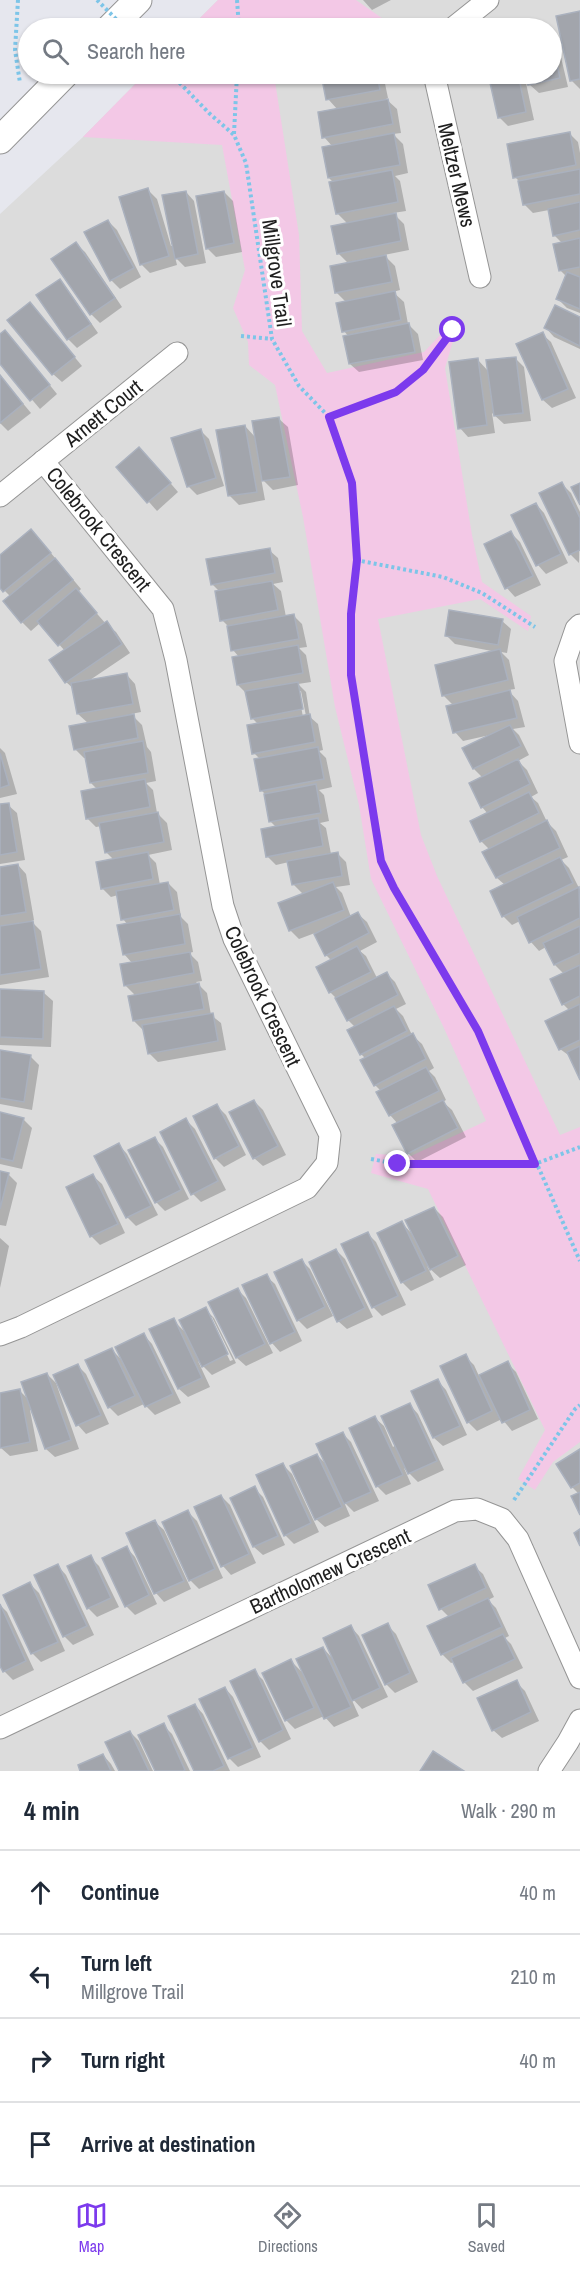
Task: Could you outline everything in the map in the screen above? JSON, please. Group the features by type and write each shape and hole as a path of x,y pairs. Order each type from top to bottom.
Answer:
{"street":[{"path":"120,18 138,0"},
{"path":"466,18 488,0"},
{"path":"0,140 55,84"},
{"name":"Meltzer Mews","path":"436,84 480,277"},
{"name":"Arnett Court","path":"0,496 177,353"},
{"name":"Colebrook Crescent","path":"0,1335 21,1327 307,1188 327,1163 330,1136 230,928 176,660 163,609 43,461"},
{"path":"580,625 576,629 565,661 580,742"},
{"name":"Bartholomew Crescent","path":"0,1728 455,1511 477,1509 502,1520"},
{"path":"502,1520 518,1539 580,1678"},
{"path":"549,1771 580,1720"}],"path":[{"path":"18,0 16,65 18,75"},
{"path":"97,0 115,18"},
{"path":"237,0 238,18"},
{"path":"20,84 26,113"},
{"name":"Millgrove Trail","path":"181,84 234,135 246,163 272,339 299,386 329,417 352,483 357,560 351,614 351,675 381,861 394,888 478,1031 535,1164 570,1234 580,1261"},
{"path":"234,135 237,84"},
{"path":"329,417 396,392 423,370 453,330"},
{"path":"241,336 272,339"},
{"path":"357,560 443,577 482,593 535,627"},
{"path":"371,1159 398,1164 535,1164 580,1147"},
{"path":"502,1520 575,1409 580,1405"}],"shaded area":[{"path":"218,0 580,0 580,1771 0,1771 0,214 83,137 135,84 562,84 562,18 200,18"},
{"path":"218,0 356,0 382,18 200,18"},
{"path":"135,84 275,84 299,235 302,331 327,373 424,352 446,329 455,334 445,368 472,535 482,582 531,616 528,631 480,599 378,619 421,835 437,876 560,1135 580,1127 580,1442 553,1462 535,1490 518,1479 545,1430 428,1189 371,1173 376,1154 411,1156 486,1121 443,1026 371,879 359,805 335,707 303,517 275,385 249,365 248,342 233,308 245,270 222,145 83,137"}],"building":[{"path":"580,11 580,79 570,81 562,44 562,18 556,16"},
{"path":"323,84 379,84 380,90 326,100"},
{"path":"490,84 520,84 526,112 498,118"},
{"path":"388,99 393,124 322,138 318,112"},
{"path":"570,132 576,165 513,178 507,144"},
{"path":"394,133 400,165 328,178 322,147"},
{"path":"580,169 580,194 523,205 518,181"},
{"path":"392,170 398,202 336,214 329,182"},
{"path":"148,188 169,256 140,265 119,197"},
{"path":"186,191 198,254 175,259 162,195"},
{"path":"224,191 234,243 206,249 196,196"},
{"path":"580,202 580,230 553,236 548,209"},
{"path":"396,213 401,241 337,254 331,226"},
{"path":"108,220 134,268 110,281 84,232"},
{"path":"580,238 580,267 559,271 553,244"},
{"path":"76,242 115,298 90,315 51,259"},
{"path":"386,255 392,282 335,293 330,266"},
{"path":"567,272 580,277 580,309 556,299"},
{"path":"60,279 91,324 67,340 36,295"},
{"path":"395,291 401,320 342,332 336,303"},
{"path":"30,302 75,357 52,375 7,320"},
{"path":"555,305 580,317 580,346 544,328"},
{"path":"409,323 415,352 349,364 343,336"},
{"path":"5,330 50,385 30,401 0,364 0,334"},
{"path":"543,332 568,389 542,400 516,344"},
{"path":"516,357 523,413 494,416 486,360"},
{"path":"478,358 487,425 458,429 449,362"},
{"path":"0,375 23,404 0,423"},
{"path":"279,417 290,477 262,481 252,421"},
{"path":"245,425 257,492 228,496 216,430"},
{"path":"201,429 216,478 187,487 171,438"},
{"path":"139,447 171,483 147,503 116,467"},
{"path":"562,482 580,518 580,550 569,555 539,493"},
{"path":"580,483 580,505 571,487"},
{"path":"536,503 561,554 536,566 511,515"},
{"path":"31,529 51,553 3,592 0,588 0,555"},
{"path":"511,531 533,576 505,589 484,544"},
{"path":"270,548 275,573 211,585 206,559"},
{"path":"55,558 73,580 21,623 3,601"},
{"path":"272,581 278,610 220,621 215,591"},
{"path":"76,588 97,613 58,646 37,621"},
{"path":"449,610 503,619 498,645 445,636"},
{"path":"294,614 299,639 231,651 227,626"},
{"path":"107,621 122,644 65,683 49,660"},
{"path":"298,645 303,673 237,685 232,657"},
{"path":"500,649 508,680 442,696 435,665"},
{"path":"127,673 133,704 77,714 71,683"},
{"path":"298,682 303,709 251,719 245,691"},
{"path":"510,690 517,718 453,733 446,706"},
{"path":"134,714 138,738 74,750 69,726"},
{"path":"310,714 315,742 252,754 247,725"},
{"path":"510,725 521,746 473,769 462,748"},
{"path":"143,741 148,773 90,783 84,752"},
{"path":"318,747 324,779 260,791 254,759"},
{"path":"0,753 9,785 0,788"},
{"path":"518,759 530,784 481,808 469,783"},
{"path":"145,779 150,807 86,819 81,791"},
{"path":"316,784 321,813 269,822 264,794"},
{"path":"529,792 539,813 480,842 470,821"},
{"path":"9,803 17,852 0,855 0,804"},
{"path":"158,812 164,842 105,853 99,823"},
{"path":"318,818 323,846 266,857 261,829"},
{"path":"547,820 560,848 496,878 482,852"},
{"path":"148,852 153,879 101,889 96,862"},
{"path":"338,852 342,876 292,885 287,861"},
{"path":"560,857 573,883 502,917 490,891"},
{"path":"18,864 26,912 0,916 0,867"},
{"path":"168,882 174,910 121,920 116,891"},
{"path":"333,882 344,910 289,931 278,903"},
{"path":"579,887 580,918 529,943 517,917"},
{"path":"358,912 369,933 325,956 314,934"},
{"path":"180,914 185,944 123,955 117,925"},
{"path":"33,921 41,969 0,975 0,926"},
{"path":"580,926 580,953 554,965 543,943"},
{"path":"357,946 371,972 329,993 316,967"},
{"path":"190,952 194,973 124,986 120,964"},
{"path":"580,965 580,996 562,1005 550,979"},
{"path":"387,972 398,995 347,1021 335,998"},
{"path":"199,983 204,1009 133,1021 128,996"},
{"path":"0,989 44,991 43,1039 0,1037"},
{"path":"580,1004 580,1040 559,1050 545,1021"},
{"path":"394,1006 407,1031 360,1055 347,1030"},
{"path":"213,1013 218,1041 148,1054 142,1025"},
{"path":"413,1033 426,1059 374,1086 360,1060"},
{"path":"580,1046 580,1080 567,1052"},
{"path":"0,1050 31,1055 24,1102 0,1098"},
{"path":"426,1067 439,1091 389,1116 376,1092"},
{"path":"254,1100 278,1146 253,1159 229,1112"},
{"path":"443,1100 458,1128 407,1154 392,1125"},
{"path":"217,1104 239,1146 214,1159 193,1116"},
{"path":"0,1112 24,1118 13,1161 0,1158"},
{"path":"186,1118 218,1181 191,1195 160,1132"},
{"path":"155,1137 181,1190 155,1203 128,1150"},
{"path":"119,1143 151,1206 126,1218 94,1156"},
{"path":"0,1171 9,1173 0,1209"},
{"path":"93,1174 118,1224 90,1237 66,1187"},
{"path":"434,1207 458,1256 430,1270 405,1220"},
{"path":"402,1221 426,1271 401,1283 377,1233"},
{"path":"368,1232 398,1296 372,1308 341,1244"},
{"path":"336,1249 365,1308 337,1322 309,1262"},
{"path":"302,1259 325,1307 297,1321 274,1272"},
{"path":"267,1274 295,1332 270,1344 242,1285"},
{"path":"238,1288 265,1344 236,1358 208,1302"},
{"path":"206,1307 228,1354 202,1367 179,1320"},
{"path":"174,1318 202,1378 178,1389 149,1329"},
{"path":"144,1333 173,1394 145,1407 115,1347"},
{"path":"112,1348 135,1396 108,1408 85,1360"},
{"path":"466,1354 492,1411 467,1423 440,1366"},
{"path":"508,1361 530,1410 502,1423 479,1375"},
{"path":"78,1364 101,1415 76,1426 53,1375"},
{"path":"47,1373 71,1440 45,1449 21,1382"},
{"path":"438,1379 460,1426 433,1438 411,1391"},
{"path":"20,1389 30,1442 0,1448 0,1393"},
{"path":"410,1403 437,1461 408,1474 381,1416"},
{"path":"375,1416 403,1475 376,1487 349,1428"},
{"path":"343,1432 371,1492 344,1504 316,1444"},
{"path":"580,1449 580,1483 571,1488 556,1464"},
{"path":"317,1454 342,1507 315,1520 290,1466"},
{"path":"283,1463 311,1523 284,1536 256,1475"},
{"path":"255,1486 278,1536 253,1547 230,1498"},
{"path":"580,1492 580,1515 571,1496"},
{"path":"221,1495 249,1554 221,1567 194,1507"},
{"path":"188,1510 215,1569 189,1581 162,1522"},
{"path":"155,1520 184,1581 154,1594 126,1533"},
{"path":"580,1529 580,1546 574,1533"},
{"path":"127,1546 149,1595 125,1607 102,1558"},
{"path":"91,1555 111,1598 87,1609 67,1566"},
{"path":"58,1564 87,1626 63,1637 34,1575"},
{"path":"475,1564 486,1588 439,1610 428,1585"},
{"path":"30,1582 58,1642 31,1654 3,1595"},
{"path":"488,1598 502,1627 441,1655 427,1626"},
{"path":"0,1604 26,1661 3,1672 0,1666"},
{"path":"388,1623 410,1673 385,1685 362,1635"},
{"path":"351,1625 380,1688 352,1701 323,1638"},
{"path":"503,1634 515,1659 463,1683 451,1658"},
{"path":"323,1647 351,1707 324,1719 296,1659"},
{"path":"291,1659 314,1708 285,1721 262,1673"},
{"path":"255,1669 283,1730 259,1742 230,1681"},
{"path":"517,1680 531,1712 492,1731 477,1698"},
{"path":"225,1687 253,1748 228,1759 199,1699"},
{"path":"195,1704 224,1766 213,1771 194,1771 168,1716"},
{"path":"164,1723 185,1770 183,1771 155,1771 138,1735"},
{"path":"130,1731 149,1771 119,1771 105,1742"},
{"path":"433,1751 464,1771 420,1771"},
{"path":"103,1754 111,1771 80,1771 78,1765"}],"route":[{"path":"398,1164 535,1164 478,1031 394,888 381,861 351,675 351,614 357,560 352,483 329,417 396,392 423,370 453,330"}]}
